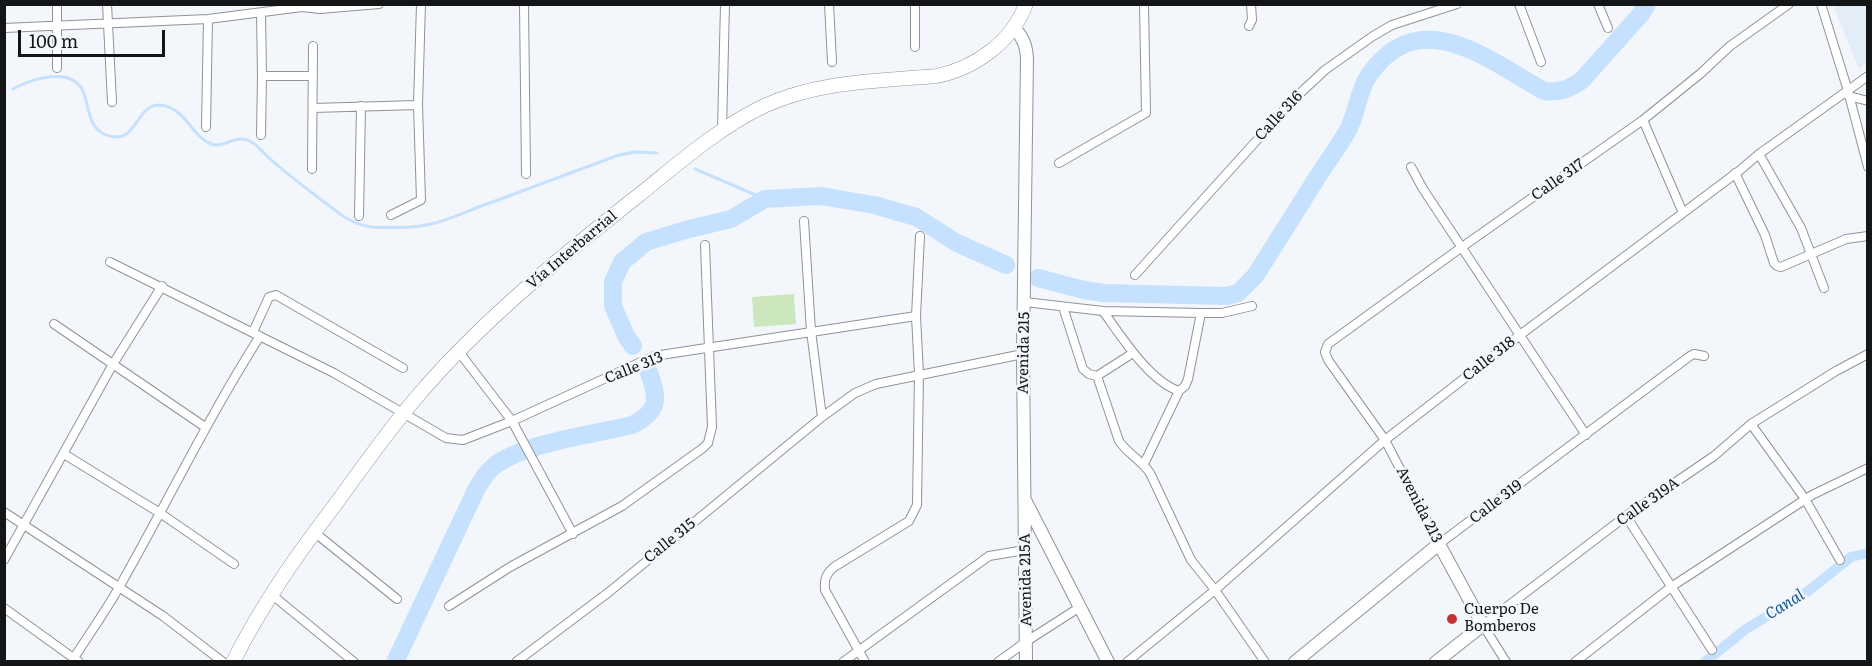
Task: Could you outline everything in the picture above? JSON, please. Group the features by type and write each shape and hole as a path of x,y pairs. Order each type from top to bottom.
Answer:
{"main road":[{"name":"Vía Interbarrial","path":"233,662 271,594 314,532 403,414 459,352 528,288 616,213 722,130 765,106 820,87 938,76 955,72 985,55 1014,28 1026,4"}],"street":[{"path":"57,4 57,68"},
{"path":"107,4 112,102"},
{"path":"4,28 208,19 261,14 303,6 320,9 379,4"},
{"path":"391,215 421,200 418,105 421,4"},
{"path":"524,4 526,174"},
{"path":"722,130 724,4"},
{"path":"829,4 832,62"},
{"path":"915,4 915,47"},
{"path":"1059,163 1146,113 1144,4"},
{"path":"1250,26 1251,4"},
{"name":"Calle 316","path":"1135,275 1294,98 1324,70 1392,25 1457,4"},
{"path":"1519,4 1541,62"},
{"path":"1598,4 1608,28"},
{"name":"Calle 317","path":"1325,352 1328,344 1643,120 1730,46 1789,4"},
{"path":"1821,4 1868,167"},
{"path":"261,14 261,135"},
{"path":"206,127 208,19"},
{"name":"Avenida 215","path":"1014,28 1022,36 1027,58 1023,354 1024,498 1108,662"},
{"path":"312,170 313,46"},
{"path":"262,76 313,76"},
{"name":"Calle 318","path":"1128,662 1215,590 1385,440 1520,334 1759,154 1848,93 1868,76"},
{"path":"1848,93 1868,101"},
{"path":"313,108 418,105"},
{"path":"359,216 361,106"},
{"path":"1643,120 1683,213"},
{"path":"1759,154 1801,228 1824,288"},
{"path":"1411,167 1586,435"},
{"path":"1735,173 1777,266 1781,267 1846,239 1868,236"},
{"path":"804,221 811,331 822,417"},
{"path":"866,662 825,590 824,580 834,567 909,521 917,505 919,374 916,316 920,236"},
{"path":"449,606 510,567 622,506 708,443 712,427 705,245"},
{"name":"Calle 313","path":"110,262 334,373 403,414 446,438 454,440 463,440 512,421 654,356 916,316"},
{"path":"4,560 113,364 162,286"},
{"path":"4,609 77,660 160,513 256,334 269,297 276,295 403,368"},
{"path":"1025,302 1103,311 1201,313 1222,313 1252,306"},
{"path":"1063,307 1083,369 1089,374 1097,376 1133,353"},
{"path":"1103,311 1133,353 1169,388 1179,391"},
{"path":"1144,464 1179,391 1188,379 1201,313"},
{"path":"54,324 205,427"},
{"path":"459,352 512,421 573,534"},
{"name":"Avenida 213","path":"1325,352 1328,360 1385,440 1483,625 1506,662"},
{"name":"Calle 315","path":"516,662 609,592 844,400 866,387 919,374 1023,354"},
{"name":"Calle 319","path":"1295,662 1439,544 1690,356 1694,354 1704,356"},
{"name":"Calle 319A","path":"1436,662 1626,516 1714,456 1751,424 1836,371 1868,354"},
{"path":"1097,376 1119,441 1125,450 1144,464 1150,473 1191,560 1215,590 1265,662"},
{"path":"1751,424 1805,499 1840,560"},
{"path":"64,454 160,513 234,564"},
{"path":"1575,662 1671,587 1805,499 1868,468"},
{"name":"Avenida 215A","path":"1024,498 1026,662"},
{"path":"4,512 182,630 219,661"},
{"path":"1626,516 1712,650"},
{"path":"314,532 397,599"},
{"path":"843,662 989,556 1025,550"},
{"path":"271,594 354,662"},
{"path":"998,662 1080,607"}],"shaded area":[{"path":"1833,5 1867,5 1867,62 1859,69"}],"green space":[{"path":"794,294 796,324 754,327 752,297"}],"waterway":[{"path":"1038,278 1103,293 1227,296 1238,293 1255,276 1341,142 1351,123 1365,81 1389,53 1410,42 1432,40 1455,44 1500,65 1544,91 1560,91 1582,80 1641,14 1647,4"},
{"path":"13,89 50,77 70,79 77,83 83,91 95,126 104,134 116,137 125,135 132,129 150,107 159,105 171,108 182,116 200,137 211,144 220,145 239,139 250,141 340,214 355,223 372,227 410,227 438,222 619,155 635,152 657,153"},
{"path":"695,169 765,199"},
{"path":"633,346 613,306 613,282 622,262 646,242 731,219 765,199 821,196 874,205 916,217 957,243 1006,265"},
{"path":"395,662 475,492 488,472 507,458 523,451 560,440 632,425 641,420 652,409 655,402 654,388 648,370"},
{"name":"Canal","path":"1705,662 1746,629 1807,592 1851,557 1868,553"}],"place":[{"name":"Cuerpo De Bomberos","path":"1452,619"}]}
